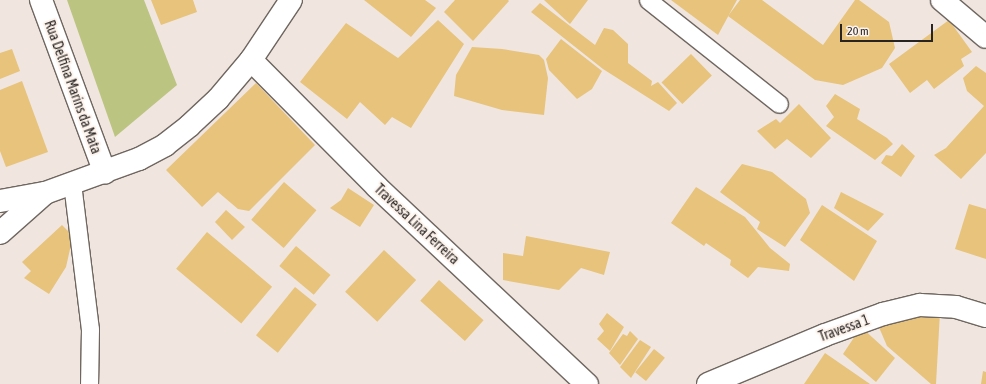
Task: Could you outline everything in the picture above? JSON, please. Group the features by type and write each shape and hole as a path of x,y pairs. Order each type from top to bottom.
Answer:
{"street":[{"name":"Rua Delfina Marins da Mata","path":"41,0 105,173"},
{"path":"0,201 45,193 105,173 165,145 218,99 251,60 291,0"},
{"path":"942,0 986,37"},
{"name":"Travessa Lina Ferreira","path":"251,60 377,187 587,384"},
{"path":"0,232 45,193"},
{"name":"Travessa 1","path":"708,384 825,334 883,314 920,305 956,307 986,316"}],"lane":[{"path":"648,0 779,104"},
{"path":"72,183 90,329 89,384"}],"green space":[{"path":"67,0 144,0 177,85 115,137"}],"building":[{"path":"151,0 193,0 197,12 161,25"},
{"path":"364,0 425,0 436,8 411,37"},
{"path":"455,0 509,1 473,41 444,12"},
{"path":"544,0 588,0 570,24"},
{"path":"671,0 737,0 718,35"},
{"path":"740,0 762,0 823,45 855,0 859,0 889,22 895,48 882,68 843,85 815,80 728,16"},
{"path":"540,3 595,45 604,28 613,30 628,44 628,63 652,81 651,86 658,82 677,103 669,111 603,69 531,12"},
{"path":"438,20 464,44 411,128 392,117 385,125 360,102 347,119 300,82 346,23 398,58"},
{"path":"949,20 972,52 961,59 964,66 934,89 927,80 910,93 889,64"},
{"path":"561,39 602,71 592,89 577,99 549,70 546,59"},
{"path":"472,47 502,49 539,55 544,60 548,78 544,115 502,110 454,96 456,75"},
{"path":"12,49 20,71 0,79 0,53"},
{"path":"691,54 712,76 682,104 662,82"},
{"path":"976,66 986,73 986,153 961,179 934,155 946,148 984,106 967,91 963,78"},
{"path":"22,81 48,152 6,167 0,151 0,90"},
{"path":"256,83 315,145 249,211 238,209 218,192 202,207 166,170"},
{"path":"835,94 860,109 857,119 887,138 893,144 875,160 826,126 834,117 826,106"},
{"path":"799,104 831,138 811,158 787,139 775,149 757,131 776,119 780,123"},
{"path":"902,144 915,156 901,177 881,163 886,155 892,156"},
{"path":"742,164 772,172 806,199 810,213 785,247 757,229 760,222 720,192"},
{"path":"284,182 316,210 284,248 251,220"},
{"path":"696,187 745,217 770,248 790,264 789,271 758,267 748,278 730,265 731,260 706,243 704,246 671,223"},
{"path":"348,188 374,205 360,227 330,208 341,200"},
{"path":"841,192 884,214 868,231 834,208"},
{"path":"969,204 986,209 986,259 955,249"},
{"path":"822,205 877,241 854,281 800,240"},
{"path":"226,210 245,227 232,240 215,222"},
{"path":"62,225 73,236 66,267 49,294 24,278 31,271 22,262"},
{"path":"207,232 272,287 241,323 176,269"},
{"path":"526,236 610,252 604,275 581,268 559,290 503,280 503,253 523,256"},
{"path":"296,246 330,275 314,295 279,266"},
{"path":"384,250 416,280 377,322 345,292"},
{"path":"439,280 484,320 465,341 420,301"},
{"path":"295,287 317,305 278,353 256,335"},
{"path":"940,312 936,384 931,384 887,346 878,325"},
{"path":"607,313 624,327 610,351 597,339 604,331 599,324"},
{"path":"861,327 895,358 876,382 843,354"},
{"path":"630,331 638,339 620,365 609,353 623,334 627,336"},
{"path":"640,340 651,347 631,378 620,367"},
{"path":"654,349 665,358 646,381 635,372"},
{"path":"825,353 870,384 804,384"},
{"path":"983,371 986,372 986,384 981,384"}]}
